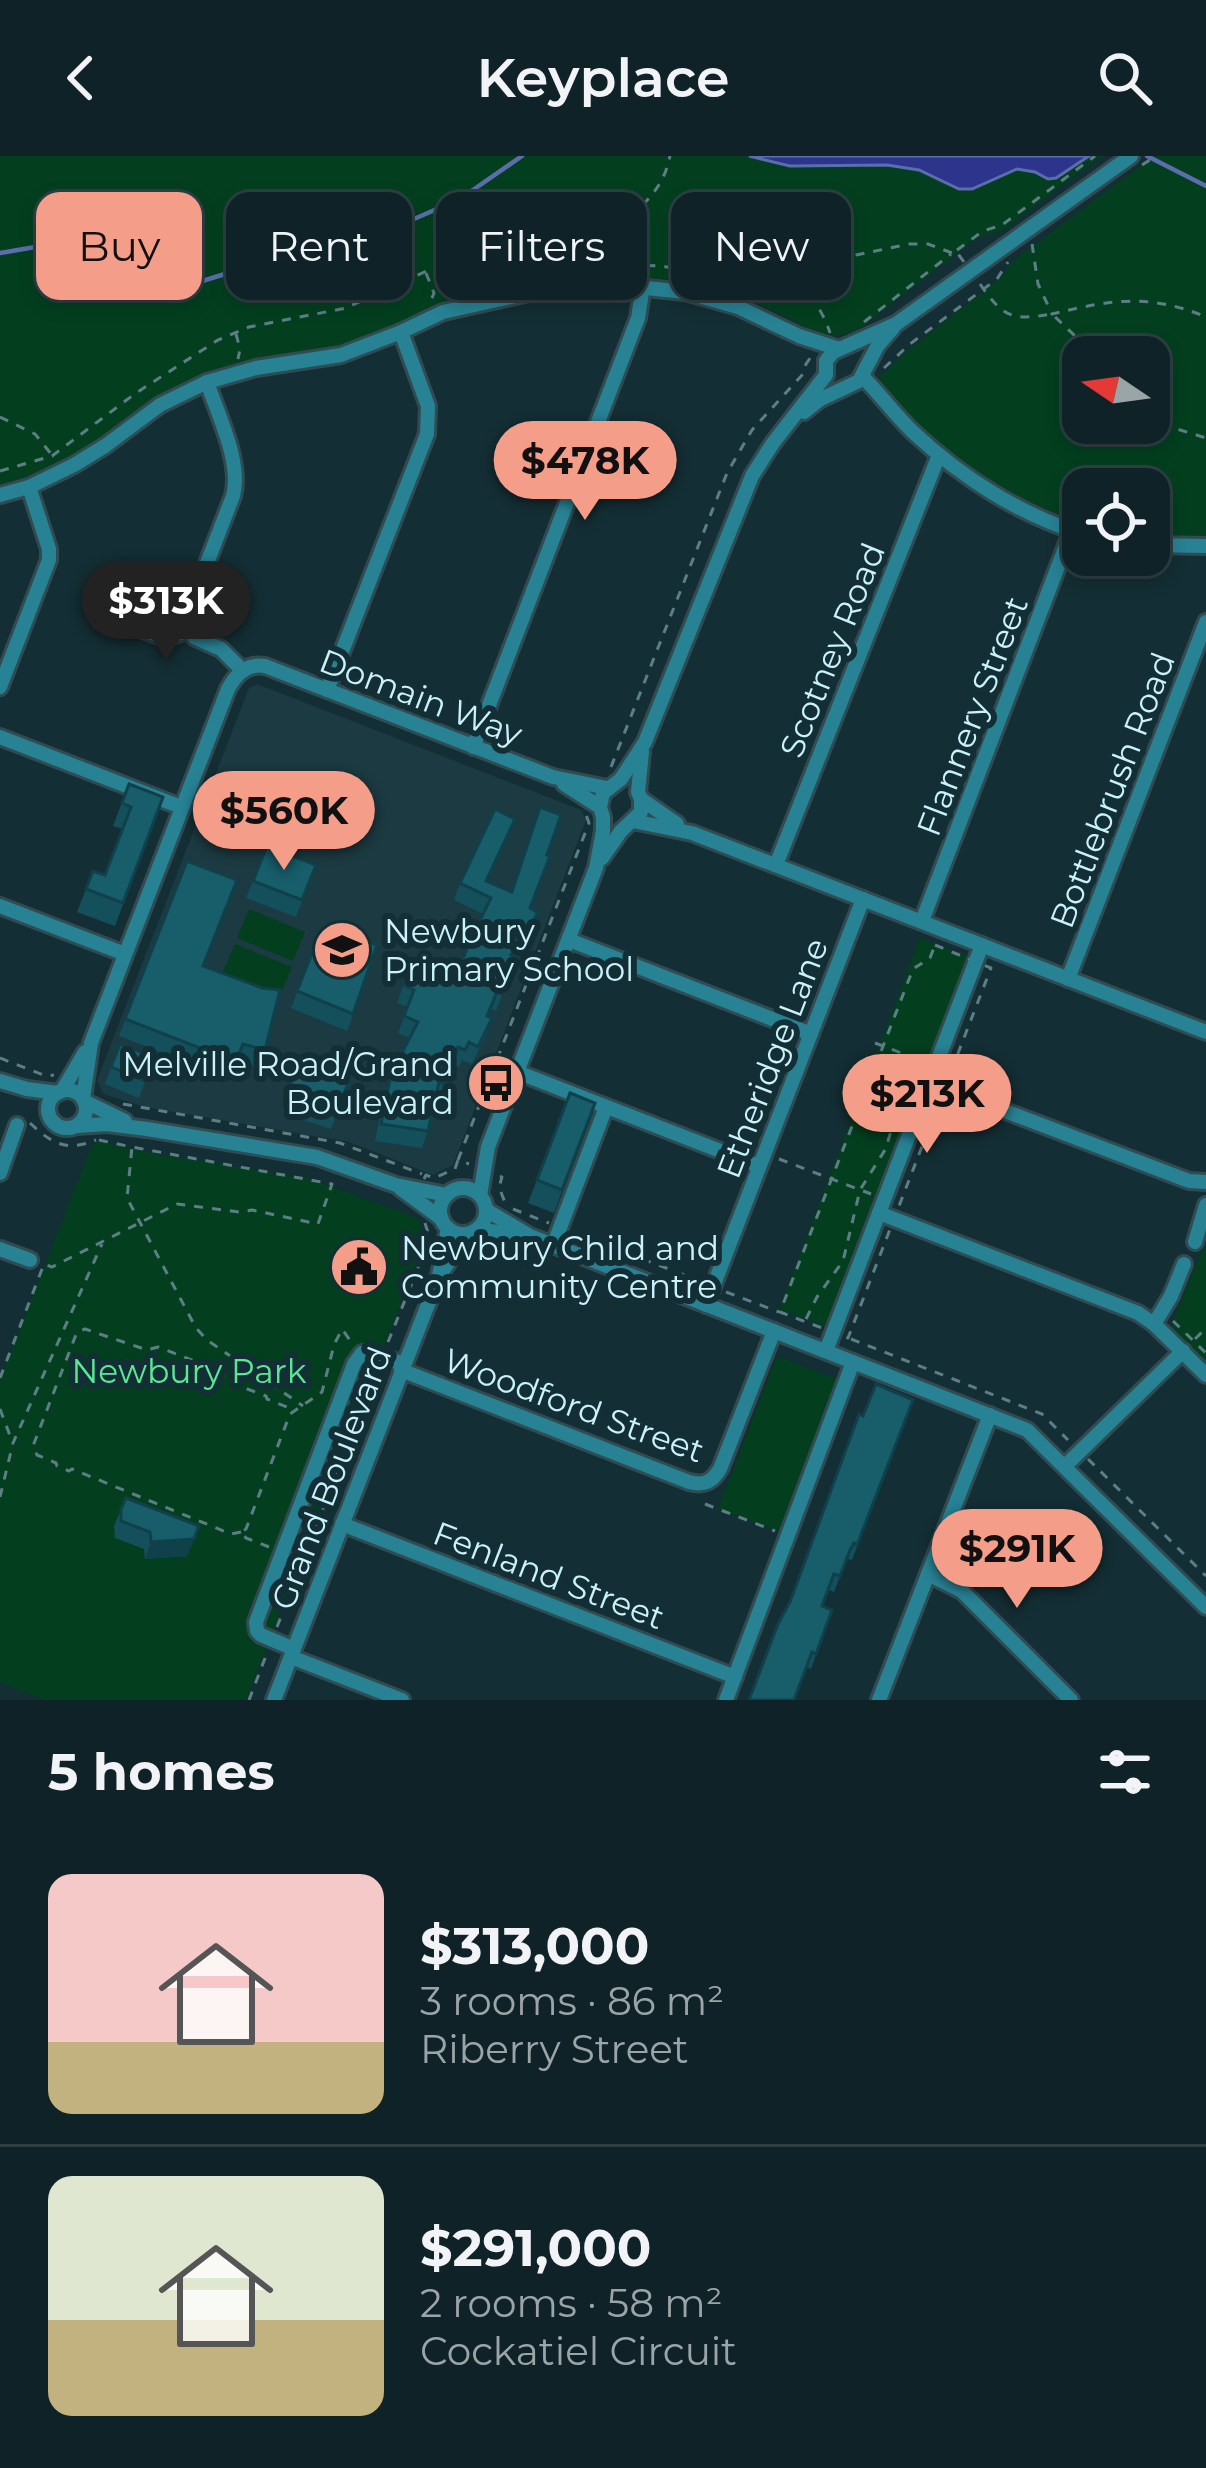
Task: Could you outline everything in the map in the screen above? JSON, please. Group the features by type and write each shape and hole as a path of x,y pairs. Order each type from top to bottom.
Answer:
{"street":[{"path":"40,1091 50,1117 61,1127 107,1124 147,1129 316,1157 396,1185 447,1195 462,1188 488,1147 596,868 640,812 645,742 744,493 825,371 829,356 896,324 1132,161"},
{"path":"647,287 721,301 768,319 817,349 832,384 858,381"},
{"path":"0,495 29,487 90,456 174,396 207,382 237,372 341,355 432,315 498,300"},
{"path":"473,747 638,318 641,300"},
{"path":"788,424 819,400 858,381 896,324"},
{"path":"327,690 427,434 428,406 401,332"},
{"path":"817,349 856,353 858,381 939,455 1006,500 1062,525"},
{"path":"50,1117 49,1105 91,1042 227,689 243,670 221,649 194,637 185,625 236,480 207,382"},
{"name":"Scotney Road","path":"776,865 939,455"},
{"path":"0,688 49,560 29,487"},
{"path":"1170,545 1206,546"},
{"name":"Flannery Street","path":"922,922 1062,570"},
{"name":"Bottlebrush Road","path":"1068,979 1206,622"},
{"path":"143,630 165,638 188,631"},
{"name":"Domain Way","path":"243,670 265,666 601,797"},
{"path":"0,737 182,807"},
{"path":"596,868 601,797 645,742"},
{"path":"601,797 628,784 665,818 692,832 1206,1032"},
{"path":"601,797 616,825 692,832"},
{"name":"Etheridge Lane","path":"706,1305 863,898"},
{"path":"0,906 124,954"},
{"path":"568,940 811,1034"},
{"path":"826,1351 886,1210 929,1082 929,1063 982,945"},
{"path":"77,1126 85,1117 91,1042"},
{"path":"518,1072 765,1161"},
{"path":"3,1082 40,1091 73,1091 112,1117 147,1129"},
{"path":"929,1082 1206,1182 1206,1192"},
{"path":"553,1246 606,1107"},
{"path":"0,1172 17,1125"},
{"path":"472,1231 486,1217 488,1147"},
{"path":"396,1185 445,1224 530,1236"},
{"path":"462,1188 530,1236 553,1246 1027,1430 1206,1607"},
{"path":"445,1224 441,1206 447,1195"},
{"path":"1195,1241 1206,1204"},
{"path":"886,1210 1158,1317 1188,1346 1206,1375"},
{"name":"Grand Boulevard","path":"439,1276 445,1224"},
{"name":"Grand Boulevard","path":"274,1700 439,1276 472,1231"},
{"path":"0,1249 30,1260"},
{"path":"1158,1317 1184,1264"},
{"name":"Woodford Street","path":"403,1367 704,1484 720,1469 774,1331"},
{"path":"1065,1466 1188,1346"},
{"path":"402,1700 292,1653 257,1631 256,1622 354,1364 362,1353 403,1367"},
{"path":"726,1700 853,1361"},
{"path":"879,1700 990,1415"},
{"name":"Fenland Street","path":"342,1524 736,1676"},
{"path":"928,1574 962,1591 1071,1700"}],"path":[{"path":"859,326 983,231 1001,225 1095,156"},
{"path":"1132,161 1156,156"},
{"path":"647,202 660,187 670,157"},
{"path":"1032,243 1038,284 1052,314 1075,336"},
{"path":"425,272 434,293 432,315"},
{"path":"858,381 879,371 983,290 1000,311 1012,316 1032,317 1140,299 1176,305 1206,317"},
{"path":"458,1160 589,823 584,809 601,797 595,777 609,771 727,473 752,430 803,374 830,334 815,300"},
{"path":"236,332 237,372"},
{"path":"0,417 35,434 52,456"},
{"path":"1170,424 1206,438"},
{"path":"514,1209 848,1339 886,1210 945,1088 992,968 935,945 931,958 914,969 780,1312"},
{"path":"875,1043 929,1063"},
{"path":"926,1050 929,1063"},
{"path":"0,1058 40,1091 25,1119 53,1142 81,1146"},
{"path":"805,1321 843,1261 860,1190 885,1150 912,1088"},
{"path":"119,1103 320,1138 426,1175"},
{"path":"0,1378 44,1264 52,1267 174,1205 252,1210 318,1224 332,1184 97,1139"},
{"path":"131,1148 127,1191 200,1334 303,1406"},
{"path":"765,1161 860,1190 886,1210"},
{"path":"0,1497 13,1443 104,1241"},
{"path":"249,1700 426,1249"},
{"path":"1158,1317 1188,1346 1206,1353"},
{"path":"1188,1346 1206,1328"},
{"path":"290,1414 266,1396 226,1381 220,1371 158,1347 147,1350 86,1329 77,1332 33,1447 37,1455 69,1471 232,1534 241,1532 290,1414 322,1392 342,1329 362,1353"},
{"path":"0,1409 13,1443"},
{"path":"705,1504 776,1531"},
{"path":"241,1532 282,1552"}],"shaded area":[{"path":"749,156 1089,156 1056,178 1017,169 972,189 959,189 919,170 887,165 790,166"},
{"name":"Newbury Primary School","path":"257,684 581,810 586,820 453,1165 433,1175 349,1142 145,1107 103,1094 97,1080 249,688"}],"green space":[{"path":"0,156 1102,156 1002,231 978,237 858,330 826,339 745,300 851,300 851,192 671,192 671,281 647,278 647,192 436,192 436,300 459,300 341,349 251,361 201,376 151,400 81,452 0,485"},
{"path":"1154,156 1206,156 1206,539 1170,537 1170,468 1062,468 1062,516 969,467 916,426 875,382 903,354 1003,276 1011,262"},
{"path":"249,909 305,932 293,961 237,938"},
{"path":"920,938 971,958 827,1327 779,1309"},
{"path":"235,944 292,967 279,997 222,974"},
{"name":"Newbury Park","path":"102,1142 307,1178 418,1218 426,1237 246,1700 45,1700 0,1682 0,1381 91,1147"},
{"path":"1206,1240 1206,1362 1170,1329"},
{"path":"777,1356 839,1380 782,1532 718,1509"}],"building":[{"path":"129,784 163,797 123,903 86,889 93,871 105,875 131,807 122,803"},
{"path":"540,807 561,815 530,908 538,913 511,955 516,957 502,994 497,992 487,1016 492,1018 478,1047 469,1042 465,1050 458,1047 443,1084 439,1082 428,1131 381,1124 391,1074 418,1022 404,1016 414,990 403,985 411,964 454,981 491,898 460,883 495,809 515,819 486,881 512,892"},
{"path":"267,846 316,865 302,900 253,881"},
{"path":"187,861 237,880 203,966 280,990 265,1050 243,1044 236,1062 125,1019"},
{"path":"321,931 355,945 358,938 377,945 353,1014 297,991"},
{"path":"120,1044 154,1057 145,1081 111,1067"},
{"path":"297,1059 351,1076 337,1111 288,1096"},
{"path":"570,1093 595,1103 562,1190 537,1180"},
{"path":"876,1384 913,1400 857,1545 850,1550 840,1576 834,1574 822,1606 832,1610 816,1654 812,1652 794,1700 749,1700 859,1414 863,1416"},
{"path":"126,1498 199,1526 194,1539 151,1542 150,1532 121,1521"}],"waterway":[{"path":"0,253 70,246 115,280 167,292 241,269 308,236 407,222 460,199 522,156"},
{"path":"1147,156 1206,186"}],"place":[{"name":"Newbury Primary School","path":"342,950"},
{"name":"Melville Road/Grand Boulevard","path":"496,1083"},
{"name":"Newbury Child and Community Centre","path":"359,1267"}]}
